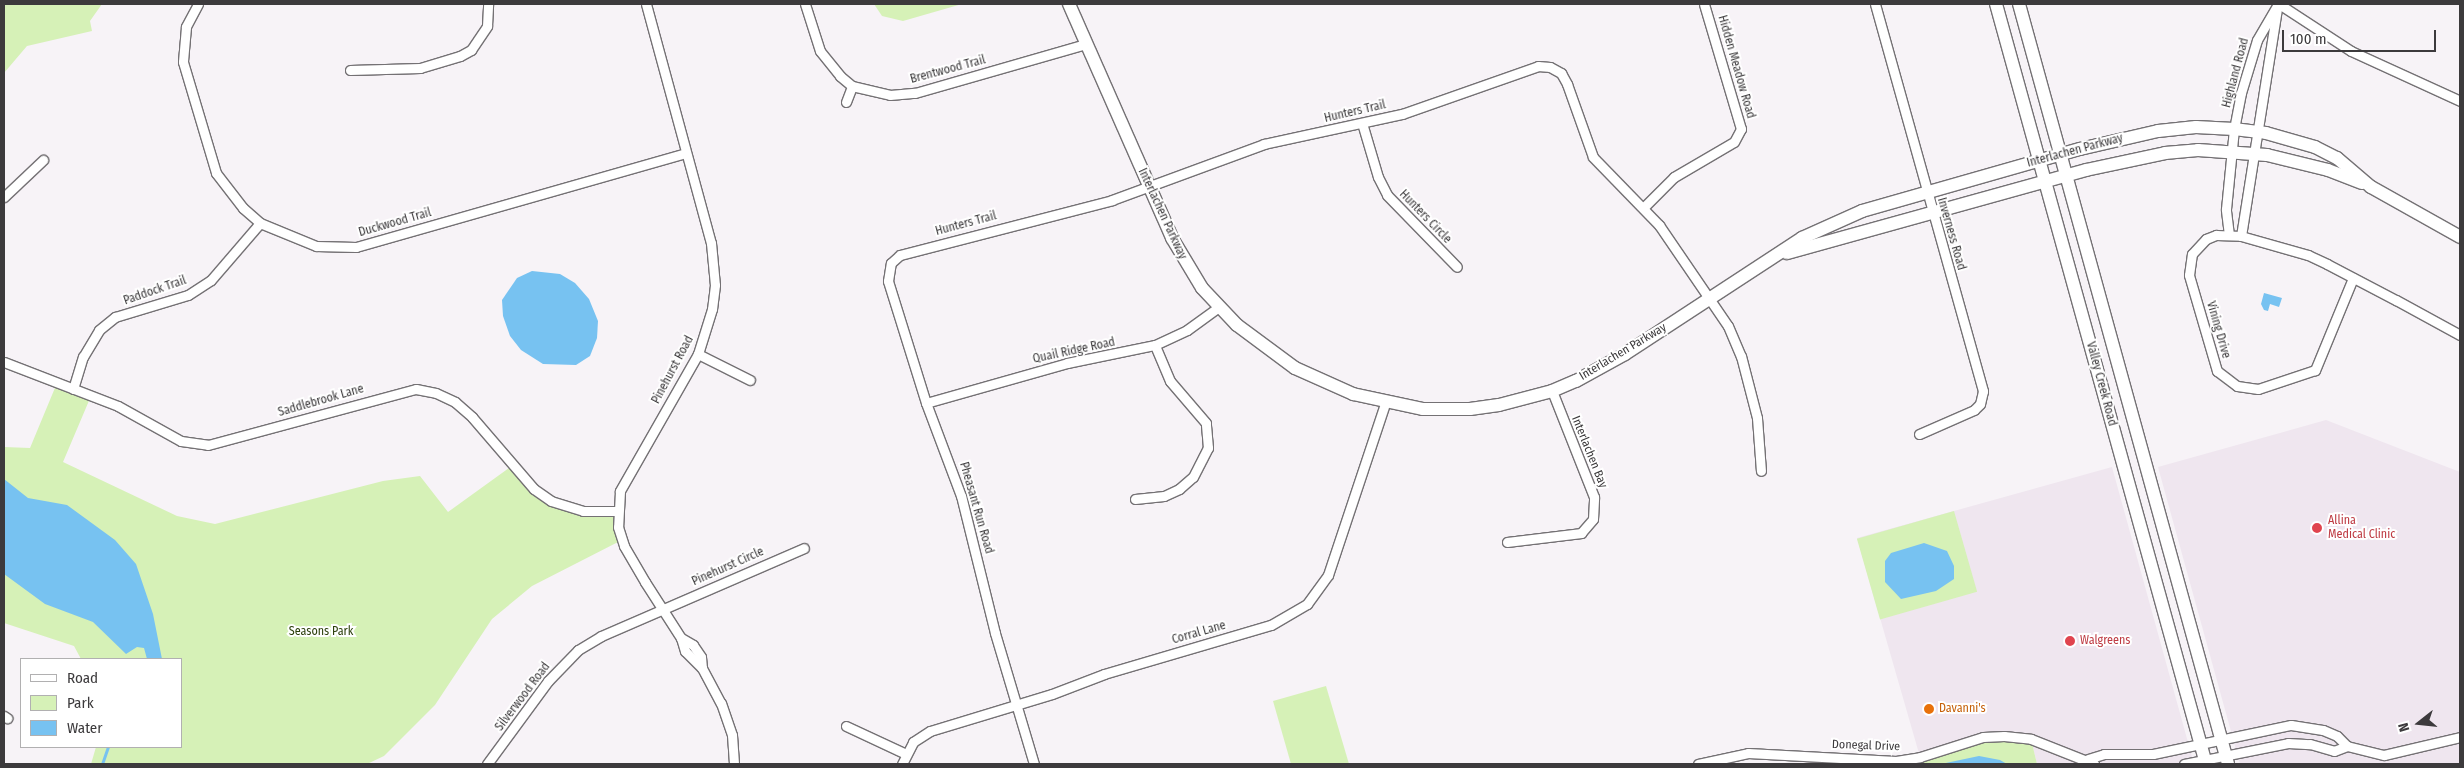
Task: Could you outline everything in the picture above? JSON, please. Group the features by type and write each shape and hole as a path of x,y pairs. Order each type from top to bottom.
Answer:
{"street":[{"name":"Duckwood Trail","path":"198,4 186,26 183,62 188,85 216,173 242,208 260,223 316,246 356,247 686,153"},
{"path":"350,70 420,68 460,56 471,50 487,26 488,4"},
{"name":"Pinehurst Road","path":"646,4 714,263 712,309 698,354 620,491 618,511 624,546 681,638 685,651 702,668 726,717 734,764"},
{"path":"805,4 820,51 852,86 846,102"},
{"name":"Interlachen Parkway","path":"1069,4 1148,186 1187,266 1219,307 1260,344 1295,368 1353,394 1423,408 1470,409 1552,391 1600,369 1827,224 1926,191 2061,154 2158,131 2196,127 2234,129 2257,132 2315,146 2337,158 2371,187"},
{"name":"Hidden Meadow Road","path":"1642,208 1674,177 1734,142 1741,129 1704,4"},
{"name":"Inverness Road","path":"1875,4 1982,397 1974,410 1919,434"},
{"name":"Valley Creek Road","path":"1996,4 2206,762"},
{"name":"Valley Creek Road","path":"2019,4 2227,760"},
{"path":"2240,236 2278,4 2351,51 2460,101"},
{"name":"Highland Road","path":"2232,153 2234,129 2257,40 2278,4"},
{"name":"Brentwood Trail","path":"852,86 890,95 915,93 1086,44"},
{"name":"Hunters Trail","path":"891,263 900,255 1112,200 1264,144 1402,114 1538,66 1550,67 1562,73 1594,158 1665,232 1711,298 1741,356 1757,418 1760,471"},
{"name":"Hunters Circle","path":"1362,123 1378,177 1387,195 1457,267"},
{"name":"Interlachen Parkway","path":"1780,255 2067,176 2165,153 2198,150 2254,154 2300,162 2371,187 2460,237"},
{"path":"2229,235 2226,209 2232,153"},
{"path":"4,197 43,160"},
{"name":"Paddock Trail","path":"73,389 83,357 100,330 115,317 188,295 211,280 260,223"},
{"name":"Vining Drive","path":"2353,278 2315,370 2258,389 2237,386 2217,371 2189,275 2192,254 2198,246 2216,235 2240,236 2308,256 2353,278 2460,335"},
{"name":"Pheasant Run Road","path":"891,263 888,281 926,404 961,496 1016,706 1034,764"},
{"name":"Quail Ridge Road","path":"926,404 1067,363 1155,345 1188,330 1219,307"},
{"path":"1135,500 1164,496 1179,489 1193,477 1208,448 1206,423 1170,381 1155,345"},
{"path":"698,354 750,380"},
{"name":"Saddlebrook Lane","path":"4,362 118,406 181,442 208,445 416,388 455,402 534,489 551,501 583,511 618,511"},
{"name":"Interlachen Bay","path":"1507,542 1581,533 1594,519 1594,497 1552,391"},
{"name":"Corral Lane","path":"902,764 906,754 921,734 930,730 1016,706 1104,674 1271,625 1307,604 1328,575 1386,402"},
{"name":"Pinehurst Circle","path":"663,610 804,548"},
{"name":"Silverwood Road","path":"487,764 548,681 578,650 601,636 663,610"},
{"path":"846,726 906,754"},
{"name":"Donegal Drive","path":"1698,764 1748,753 1896,761 1920,757 1977,739 2004,736 2031,739 2091,762 2104,754 2153,754 2280,727 2302,726 2337,736 2347,746"},
{"path":"2184,764 2227,760 2288,743 2310,744 2334,751 2347,746 2393,754 2460,737"}],"shaded area":[{"name":"Allina Medical Clinic","path":"2326,420 2460,472 2460,764 2240,764 2158,467"},
{"path":"2112,467 2194,764 2037,764 2031,739 1920,757 1857,538"}],"green space":[{"path":"4,4 102,4 90,21 92,31 27,46 4,73"},
{"path":"874,4 962,4 903,21 882,16"},
{"name":"Seasons Park","path":"57,383 91,396 63,462 177,516 215,524 383,481 420,476 448,512 513,465 534,489 566,507 618,511 622,540 532,586 492,619 435,705 384,756 367,764 91,764 96,748 182,748 182,658 80,658 74,646 4,623 4,447 30,448"},
{"path":"1954,511 1977,592 1880,620 1857,539"},
{"path":"1326,686 1349,764 1291,764 1273,701"},
{"path":"2031,739 2037,764 1851,764 1851,759 1896,761 1971,740"}],"water":[{"path":"532,271 560,274 575,283 589,299 598,321 597,338 590,356 576,365 543,364 521,350 510,336 503,316 502,300 517,278"},
{"path":"2264,293 2282,298 2279,307 2270,304 2268,311 2264,310 2261,304"},
{"path":"4,479 28,498 67,505 115,540 136,564 153,614 162,658 147,658 144,648 137,647 126,654 93,622 45,604 4,574"},
{"path":"1924,543 1947,551 1954,566 1954,579 1936,591 1901,599 1885,582 1885,561 1891,553"},
{"path":"1979,756 2000,760 2007,764 1941,764"}],"waterway":[{"path":"102,764 108,748"}],"place":[{"name":"Allina Medical Clinic","path":"2317,528"},
{"name":"Walgreens","path":"2070,641"},
{"name":"Davanni's","path":"1929,709"}]}
